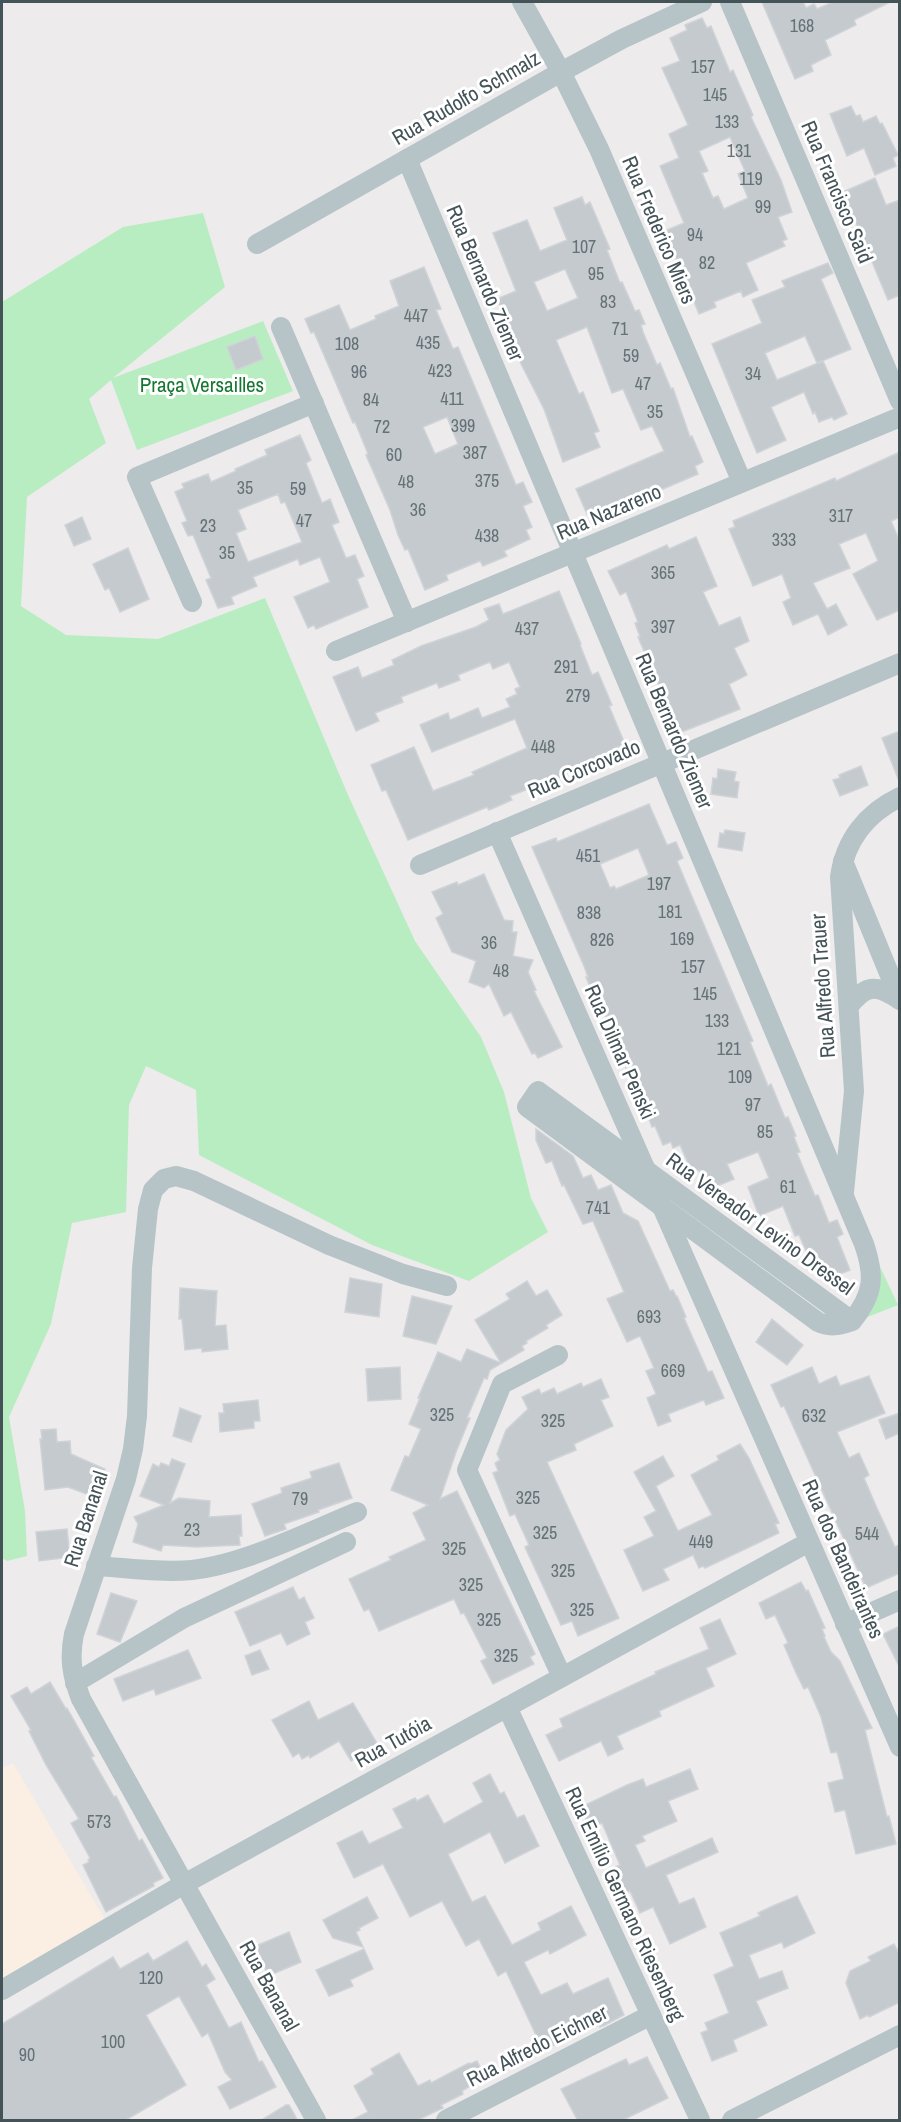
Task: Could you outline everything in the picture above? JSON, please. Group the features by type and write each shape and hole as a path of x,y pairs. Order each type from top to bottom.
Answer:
{"street":[{"name":"Rua Frederico Miers","path":"522,2 561,72 599,149 742,482"},
{"name":"Rua Rudolfo Schmalz","path":"257,244 561,72 622,39 702,2"},
{"name":"Rua Francisco Said","path":"730,2 900,402"},
{"name":"Rua Bernardo Ziemer","path":"407,159 868,1256 871,1275 869,1293 852,1321"},
{"path":"281,327 406,622"},
{"path":"192,602 137,477 314,403"},
{"name":"Rua Nazareno","path":"336,651 900,417"},
{"name":"Rua Corcovado","path":"420,865 900,663"},
{"name":"Rua Alfredo Trauer","path":"844,1195 854,1091 839,890 842,860 854,835 868,818 900,797"},
{"name":"Rua Dilmar Penski","path":"497,832 742,1390"},
{"path":"842,860 900,1000"},
{"path":"844,958 851,946 857,942 870,944 880,953"},
{"path":"849,1006 858,994 877,988 886,990 900,1000"},
{"name":"Rua Vereador Levino Dressel","path":"538,1091 646,1170 852,1321 837,1326 826,1326 818,1322 527,1107 538,1091"},
{"name":"Rua Bananal","path":"316,2121 81,1699 71,1666 71,1649 126,1479 133,1449 137,1416 141,1293 146,1228 153,1191 164,1179 176,1176 194,1181 350,1254 402,1274 447,1286"},
{"path":"558,1355 502,1384 467,1470 562,1677"},
{"name":"Rua dos Bandeirantes","path":"742,1390 900,1747"},
{"path":"96,1566 174,1571 220,1565 357,1512"},
{"path":"75,1683 184,1618 346,1542"},
{"name":"Rua Tutóia","path":"2,1990 184,1884 809,1542"},
{"path":"845,1624 900,1600"},
{"name":"Rua Emílio Germano Riesenberg","path":"507,1707 700,2121"},
{"name":"Rua Alfredo Eichner","path":"446,2121 651,2015"},
{"path":"732,2121 900,2035"}],"shaded area":[{"path":"13,1763 107,1923 2,1984 2,1768"}],"green space":[{"name":"Praça Versailles","path":"203,213 225,287 113,378 263,321 293,391 137,450 111,380 89,399 106,443 27,497 21,606 66,635 158,639 265,598 348,795 415,941 481,1037 504,1092 531,1198 548,1232 469,1281 372,1245 199,1155 196,1090 146,1066 129,1105 126,1212 72,1223 51,1324 9,1417 25,1511 27,1556 7,1561 2,1558 2,302 123,227"},
{"path":"874,1254 898,1305 865,1318"}],"building":[{"path":"762,2 803,2 806,8 814,4 817,9 833,2 890,2 854,20 856,25 825,40 831,55 811,65 813,71 795,79"},
{"path":"702,18 707,28 711,26 730,72 733,70 753,115 751,117 781,180 792,212 778,217 787,239 782,241 785,246 746,263 758,290 743,297 741,291 714,302 716,307 699,314 665,231 684,223 660,166 679,158 669,134 688,125 662,68 680,61 670,38 687,30 685,25","holes":["730,137 745,171 738,174 748,198 724,209 718,196 713,198 702,173 708,171 699,151"]},
{"path":"851,106 856,116 860,115 863,122 876,116 880,124 882,123 898,155 893,158 896,166 875,175 864,148 847,156 830,114"},
{"path":"875,178 886,205 900,200 900,295 888,300 843,192"},
{"path":"582,197 585,205 590,202 610,249 607,250 620,283 622,282 635,311 639,310 645,324 641,325 643,332 657,365 660,363 671,389 673,388 690,437 692,436 703,462 695,466 698,474 649,495 650,499 633,506 631,501 594,516 592,511 587,514 576,489 664,451 652,426 641,430 623,389 612,393 587,327 556,340 579,394 583,392 599,431 594,433 600,447 563,462 544,409 517,356 522,354 497,299 516,291 493,233 527,220 540,251 567,240 554,208","holes":["565,269 578,298 547,311 534,282"]},
{"path":"828,263 833,273 821,279 851,349 817,363 805,336 765,353 777,380 823,361 847,414 834,420 832,417 819,422 804,392 771,407 786,440 757,453 712,344 762,323 752,300 785,287 782,281"},
{"path":"424,267 441,309 436,310 453,349 458,347 516,485 523,482 532,502 523,506 532,527 526,530 530,539 504,551 507,556 483,566 480,561 446,575 448,580 425,590 408,549 405,550 398,535 355,422 353,423 314,332 311,333 305,319 339,305 350,330 376,319 375,316 399,306 390,281","holes":["447,417 458,444 435,454 423,427"]},
{"path":"255,336 263,359 236,370 227,347"},
{"path":"300,435 311,460 306,463 322,503 330,499 339,522 332,525 346,558 355,555 364,576 357,579 368,607 316,629 314,625 308,628 294,597 330,582 320,557 300,565 298,559 253,577 257,586 231,597 234,604 218,608 206,580 211,578 193,535 188,536 182,523 187,521 175,492 184,488 182,484 208,474 211,482 236,471 235,469 267,455 265,450","holes":["278,494 281,503 285,502 302,542 248,562 236,533 246,529 238,510"]},
{"path":"900,452 900,517 891,521 900,542 900,610 877,620 853,574 878,561 866,533 839,544 850,568 813,583 827,609 836,604 847,625 828,635 818,614 793,625 783,602 791,598 782,574 753,586 729,529 735,527 733,521 835,478 836,481"},
{"path":"82,517 91,539 74,546 65,525"},
{"path":"696,537 717,586 703,592 719,626 740,617 749,641 734,648 747,675 729,684 740,709 679,733 638,637 640,637 635,623 638,622 626,592 620,595 608,571 667,545 669,549"},
{"path":"128,548 149,599 120,612 109,588 105,590 93,564"},
{"path":"559,591 592,675 598,672 612,705 609,706 625,744 618,747 622,757 601,766 599,760 510,796 512,800 489,810 487,807 408,840 386,790 382,791 371,765 414,747 433,791 474,775 472,772 527,748 515,719 432,752 420,725 448,713 450,720 478,708 482,718 510,707 506,699 517,694 515,689 520,687 509,662 493,669 490,662 458,675 460,680 439,688 437,683 401,697 403,702 375,713 379,721 356,731 333,677 358,667 362,678 394,665 392,660 421,646 476,627 489,620 484,609 499,604 503,614"},
{"path":"900,731 900,781 899,781 882,738"},
{"path":"861,766 868,785 840,796 833,780"},
{"path":"718,769 736,772 734,781 739,782 737,798 711,794 713,778 717,779"},
{"path":"649,804 667,845 676,842 683,858 677,861 753,1041 750,1042 768,1086 771,1084 785,1118 788,1117 800,1152 797,1153 815,1196 818,1195 829,1223 837,1220 843,1234 837,1237 850,1270 832,1277 828,1268 823,1271 817,1258 810,1260 799,1235 795,1236 783,1206 759,1216 748,1187 769,1178 758,1152 727,1164 734,1179 717,1186 715,1183 708,1186 699,1170 692,1172 680,1145 673,1148 671,1142 663,1145 655,1126 652,1127 649,1119 647,1120 595,991 592,992 584,966 532,847 556,838 557,842","holes":["638,848 649,875 616,889 614,886 610,888 600,864"]},
{"path":"725,830 745,833 742,851 718,847 720,833 724,834"},
{"path":"484,874 504,920 513,921 512,932 517,932 513,956 533,960 528,972 536,990 534,991 562,1047 538,1058 535,1053 532,1054 511,1012 504,1016 489,984 484,988 469,982 476,961 452,952 436,918 443,914 432,892 457,882 458,885"},
{"path":"536,1129 573,1156 583,1178 591,1175 598,1190 611,1185 623,1213 638,1221 670,1291 673,1290 677,1296 686,1317 684,1318 708,1372 712,1371 724,1398 706,1405 704,1400 668,1414 671,1421 658,1426 647,1398 656,1394 646,1371 654,1368 640,1336 627,1342 607,1299 624,1292 593,1221 583,1224 564,1185 562,1186 552,1161 546,1163 536,1140"},
{"path":"350,1278 382,1284 379,1317 345,1312"},
{"path":"527,1281 536,1296 547,1290 562,1315 546,1325 548,1328 526,1341 527,1343 522,1346 524,1350 490,1370 487,1379 484,1378 467,1418 470,1418 440,1499 457,1491 535,1654 530,1657 534,1664 493,1684 481,1661 487,1658 464,1613 461,1614 454,1599 379,1631 369,1609 364,1611 349,1579 391,1560 389,1557 426,1540 413,1513 428,1505 391,1490 405,1456 409,1457 421,1429 409,1424 420,1398 418,1398 438,1352 461,1362 467,1349 501,1363 475,1320 510,1299 506,1294"},
{"path":"180,1288 217,1291 215,1326 226,1325 228,1349 202,1352 202,1348 185,1350 182,1319 179,1319"},
{"path":"412,1296 452,1306 436,1344 403,1336"},
{"path":"772,1319 803,1345 787,1365 756,1342"},
{"path":"400,1367 401,1399 368,1401 366,1369"},
{"path":"812,1367 819,1384 836,1376 840,1386 869,1376 885,1413 837,1432 849,1458 859,1453 869,1475 864,1478 876,1506 895,1547 900,1544 900,1573 866,1588 784,1406 781,1407 771,1385"},
{"path":"601,1379 609,1397 601,1400 613,1426 574,1444 576,1450 547,1462 619,1618 578,1636 572,1621 561,1625 525,1547 529,1545 515,1514 510,1516 493,1473 498,1471 495,1463 500,1460 497,1454 506,1430 528,1409 522,1397 539,1389 541,1394 554,1388 557,1394 581,1383 583,1387"},
{"path":"258,1400 260,1421 254,1421 254,1428 220,1432 219,1413 224,1413 223,1404"},
{"path":"180,1408 201,1416 191,1442 173,1436"},
{"path":"900,1413 900,1433 886,1439 879,1420"},
{"path":"56,1429 57,1442 70,1441 71,1454 107,1472 97,1498 68,1487 45,1490 41,1430"},
{"path":"740,1444 749,1458 779,1523 775,1524 779,1533 705,1568 703,1566 699,1568 693,1555 663,1569 669,1580 643,1591 624,1550 654,1536 644,1517 656,1511 634,1472 663,1456 674,1476 656,1486 678,1531 712,1515 691,1475 719,1460 717,1456"},
{"path":"172,1459 185,1464 170,1503 179,1498 210,1501 209,1517 241,1515 240,1545 197,1547 163,1545 161,1551 133,1542 138,1524 134,1517 164,1505 140,1496 153,1464 159,1467 161,1463 169,1466"},
{"path":"339,1463 352,1498 284,1524 286,1529 265,1536 252,1504 282,1493 281,1488 312,1478 310,1472"},
{"path":"67,1529 70,1557 39,1561 36,1532"},
{"path":"801,1582 806,1591 808,1590 825,1628 822,1629 824,1637 831,1652 840,1661 872,1728 865,1730 896,1844 856,1854 845,1810 835,1812 828,1783 844,1779 837,1752 831,1753 821,1717 808,1687 804,1689 796,1673 784,1645 788,1643 775,1615 766,1619 759,1603"},
{"path":"293,1587 299,1600 304,1597 314,1618 305,1622 310,1634 287,1645 281,1633 250,1646 235,1612"},
{"path":"111,1593 137,1601 120,1642 97,1634"},
{"path":"720,1619 736,1654 706,1668 714,1686 659,1711 661,1716 617,1736 623,1749 608,1756 601,1741 559,1761 546,1735 563,1727 560,1719 656,1674 655,1672 709,1649 700,1628"},
{"path":"900,1626 900,1668 883,1634"},
{"path":"188,1650 201,1678 156,1695 154,1689 123,1701 114,1679"},
{"path":"260,1650 269,1669 252,1675 245,1656"},
{"path":"50,1682 94,1756 91,1757 114,1797 116,1796 139,1841 142,1839 163,1878 153,1883 154,1886 106,1912 83,1865 89,1862 90,1858 71,1823 79,1819 46,1765 29,1731 31,1730 11,1696 27,1687 31,1694"},
{"path":"309,1701 318,1720 353,1703 378,1745 351,1761 339,1741 310,1758 309,1755 302,1759 299,1753 293,1757 272,1720"},
{"path":"690,1769 698,1789 668,1801 677,1821 642,1836 645,1841 635,1845 646,1868 712,1838 718,1852 666,1875 679,1904 694,1898 706,1927 670,1944 653,1907 640,1913 630,1891 622,1895 610,1869 620,1865 602,1823 590,1828 581,1807 643,1779 646,1787"},
{"path":"490,1774 500,1794 504,1792 517,1818 524,1815 539,1846 505,1863 490,1832 448,1854 472,1902 485,1896 512,1945 541,1930 538,1923 571,1906 586,1935 550,1954 548,1950 524,1962 541,1995 567,1983 573,1994 608,1978 624,2015 543,2050 506,1971 498,1976 479,1939 466,1946 442,1901 410,1917 383,1864 354,1878 337,1843 362,1831 369,1844 403,1828 393,1809 415,1798 417,1801 428,1795 444,1824 483,1802 473,1783"},
{"path":"797,1896 815,1933 784,1948 782,1942 749,1955 759,1979 782,1971 788,1988 756,2001 767,2025 733,2040 737,2051 712,2061 701,2033 708,2030 705,2023 729,2013 714,1975 734,1966 720,1933 760,1916 758,1913"},
{"path":"367,1897 378,1918 356,1932 363,1947 333,1938 323,1920"},
{"path":"289,1932 301,1962 268,1976 256,1946"},
{"path":"187,1941 202,1967 206,1964 215,1979 206,1985 229,2028 241,2022 259,2062 262,2061 276,2087 230,2109 218,2087 232,2080 225,2072 208,2033 202,2037 179,1996 146,2015 186,2085 124,2121 2,2121 2,2024 113,1957 120,1969 148,1953 153,1961"},
{"path":"894,1944 900,1955 900,2002 860,2019 846,1983 850,1971 871,1961 868,1957"},
{"path":"364,1949 373,1969 350,1980 353,1986 329,1996 316,1970"},
{"path":"399,2053 418,2086 430,2080 431,2083 477,2061 485,2077 462,2091 463,2094 441,2105 443,2108 416,2121 350,2121 368,2112 354,2086 374,2074 371,2069"},
{"path":"647,2057 668,2098 621,2121 578,2121 561,2089 626,2059 629,2065"},
{"path":"289,2105 298,2121 260,2121"}]}
